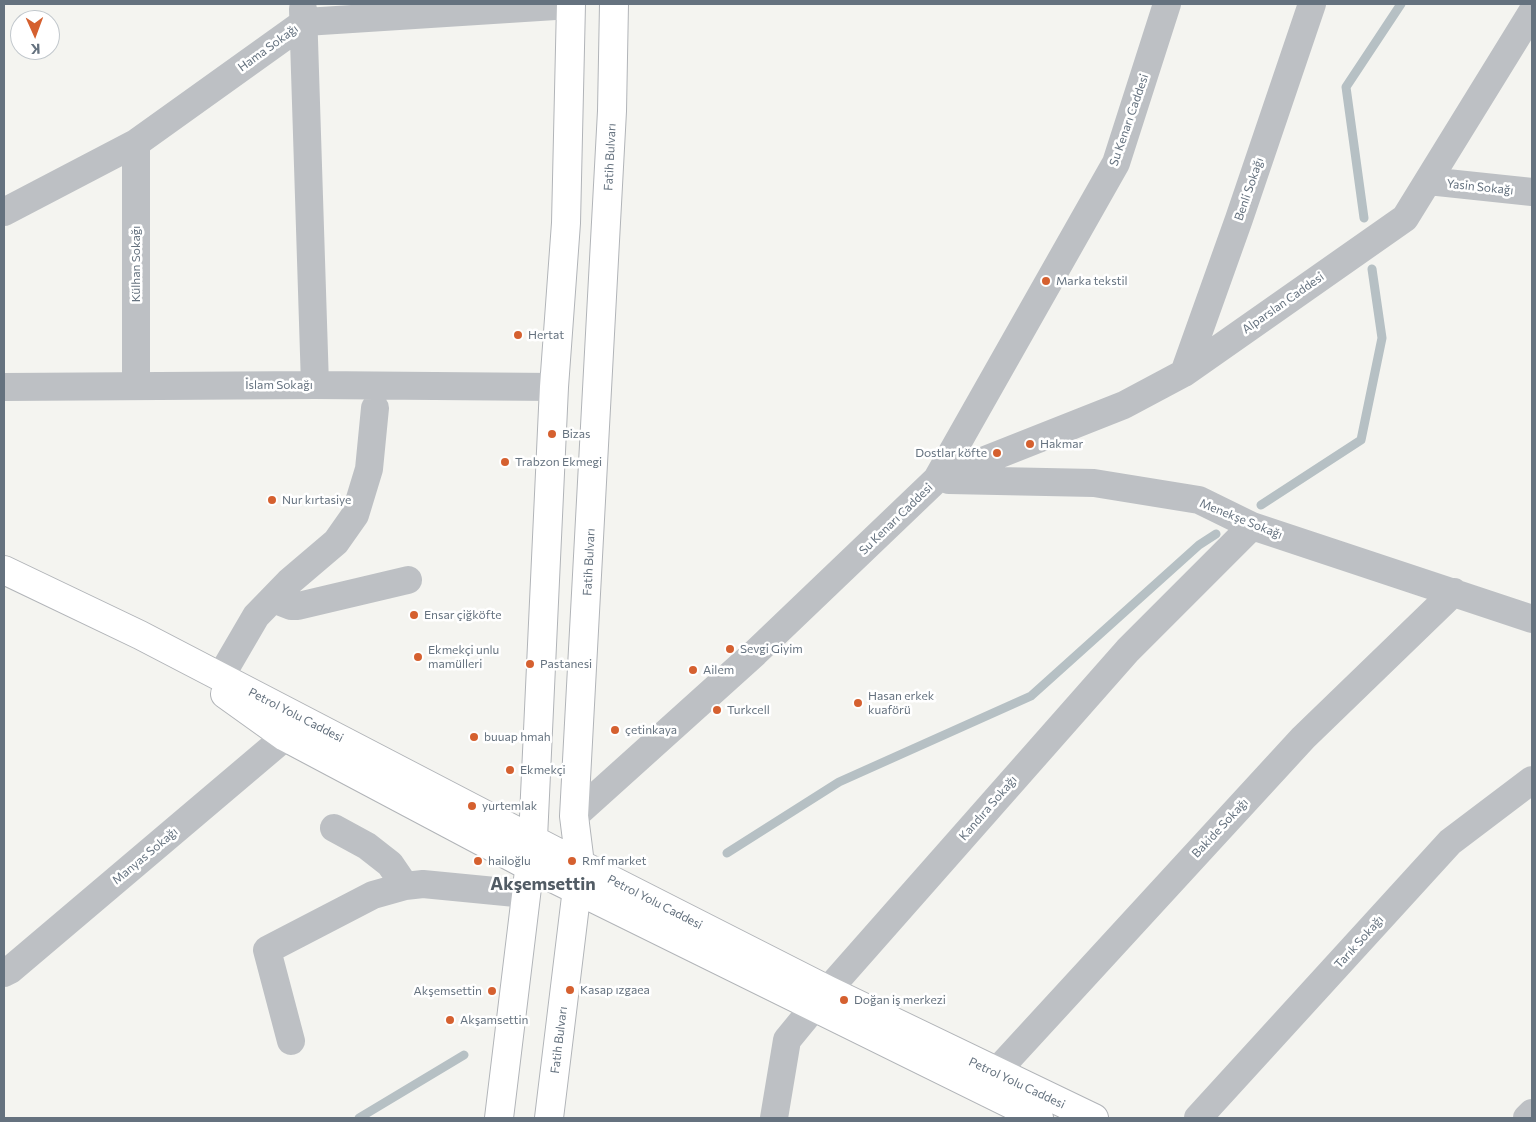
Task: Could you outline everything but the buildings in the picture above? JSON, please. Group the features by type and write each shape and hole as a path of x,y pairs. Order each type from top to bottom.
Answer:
{"main road":[{"path":"499,1118 533,838 554,387 566,222 571,4"},
{"name":"Fatih Bulvarı","path":"549,1118 580,864 574,816 612,111 614,4"},
{"name":"Petrol Yolu Caddesi","path":"4,570 221,676 533,838 821,1000 1039,1118"},
{"name":"Petrol Yolu Caddesi","path":"140,635 285,736 528,881 577,891 821,1000 995,1073 1066,1113 1094,1118"}],"street":[{"name":"Hama Sokağı","path":"4,212 136,143 304,13 571,4"},
{"name":"Su Kenarı Caddesi","path":"574,816 755,653 937,479 1116,163 1167,4"},
{"name":"Benli Sokağı","path":"1184,372 1239,219 1312,4"},
{"name":"Alparslan Caddesi","path":"937,479 1124,405 1184,372 1405,218 1532,12"},
{"path":"304,13 315,385"},
{"name":"Külhan Sokağı","path":"136,143 136,386"},
{"name":"Yasin Sokağı","path":"1428,181 1532,192"},
{"name":"İslam Sokağı","path":"4,387 315,385 554,387"},
{"path":"221,676 256,616 272,599 336,542 355,515 369,468 375,408"},
{"name":"Menekşe Sokağı","path":"937,479 1094,484 1199,500 1252,526 1532,619"},
{"name":"Kandıra Sokağı","path":"774,1118 787,1040 1128,650 1252,526"},
{"path":"272,599 291,606 298,606 408,580"},
{"name":"Bakide Sokağı","path":"995,1073 1303,738 1454,592"},
{"name":"Manyas Sokağı","path":"4,973 18,964 285,736"},
{"name":"Tarık Sokağı","path":"1198,1118 1450,842 1532,780"},
{"path":"334,828 367,846 390,864 405,886"},
{"path":"290,1041 267,950 373,895 405,886 528,881"},
{"path":"1527,1118 1532,1113"}],"waterway":[{"path":"1364,218 1346,87 1401,4"},
{"path":"1261,505 1361,440 1382,338 1372,269"},
{"path":"727,853 839,782 1031,696 1199,545 1216,534"},
{"path":"359,1118 464,1055"}],"place":[{"name":"Marka tekstil","path":"1046,281"},
{"name":"Hertat","path":"518,335"},
{"name":"Bizas","path":"552,434"},
{"name":"Hakmar","path":"1030,444"},
{"name":"Dostlar köfte","path":"997,453"},
{"name":"Trabzon Ekmegi","path":"505,462"},
{"name":"Nur kırtasiye","path":"272,500"},
{"name":"Ensar çiğköfte","path":"414,615"},
{"name":"Sevgi Giyim","path":"730,649"},
{"name":"Ekmekçi unlu mamülleri","path":"418,657"},
{"name":"Pastanesi","path":"530,664"},
{"name":"Ailem","path":"693,670"},
{"name":"Hasan erkek kuaförü","path":"858,703"},
{"name":"Turkcell","path":"717,710"},
{"name":"çetinkaya","path":"615,730"},
{"name":"buuap hmah","path":"474,737"},
{"name":"Ekmekçi","path":"510,770"},
{"name":"yurtemlak","path":"472,806"},
{"name":"hailoğlu","path":"478,861"},
{"name":"Rmf market","path":"572,861"},
{"name":"Kasap ızgaea","path":"570,990"},
{"name":"Akşemsettin","path":"492,991"},
{"name":"Doğan iş merkezi","path":"844,1000"},
{"name":"Akşamsettin","path":"450,1020"}],"district":[{"name":"Akşemsettin","path":"543,884"}]}
